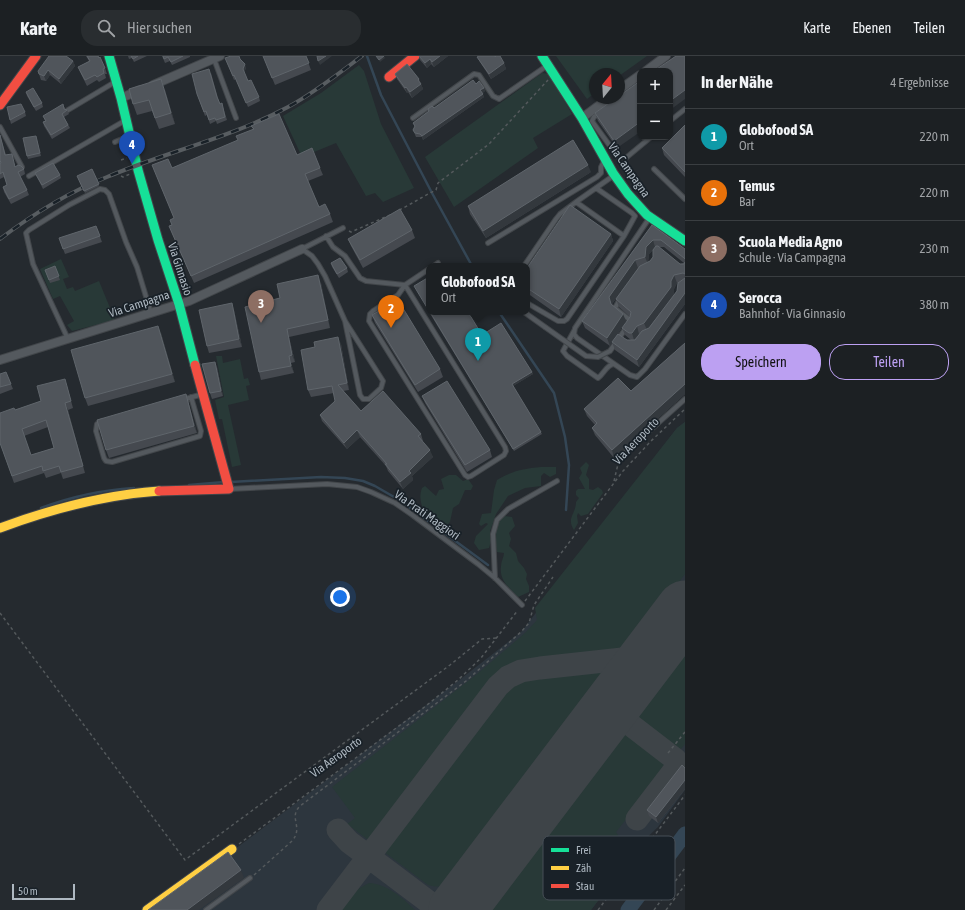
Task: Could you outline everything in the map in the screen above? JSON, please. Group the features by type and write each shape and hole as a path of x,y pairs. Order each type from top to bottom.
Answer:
{"street":[{"path":"0,105 36,56"},
{"name":"Via Ginnasio","path":"109,56 158,240 179,304 229,489"},
{"path":"389,77 415,56"},
{"name":"Via Campagna","path":"542,56 582,118 615,175 630,196 650,217 685,241"},
{"path":"650,68 666,56"},
{"path":"121,98 217,57"},
{"path":"625,86 637,77"},
{"path":"582,118 601,104"},
{"name":"Via Campagna","path":"0,360 189,301 302,249"},
{"path":"0,528 54,510 102,499 139,493 229,489"},
{"path":"147,910 232,849"}],"lane":[{"path":"217,57 236,118"},
{"path":"413,118 476,74 480,76 495,98 499,99 550,68"},
{"path":"68,110 116,81"},
{"path":"673,119 685,109"},
{"path":"606,110 594,117 592,121 618,157"},
{"path":"29,176 126,120"},
{"path":"0,127 22,167"},
{"path":"115,142 130,136"},
{"path":"627,157 647,140"},
{"path":"488,243 597,177 601,173 602,164 606,160"},
{"path":"654,169 685,199"},
{"path":"526,263 560,214 615,175"},
{"path":"530,305 558,321 561,322 567,320 624,236 635,216 622,205 596,188"},
{"path":"68,339 33,264 26,235 27,232 69,205 103,189 109,194 137,267 151,313"},
{"path":"622,205 630,196"},
{"path":"576,202 624,236"},
{"path":"614,364 610,365 598,378 567,356 563,351 574,331 650,217"},
{"name":"Via Campagna","path":"302,249 343,228"},
{"path":"326,236 330,243 345,256 363,280 405,285"},
{"path":"302,249 312,256 318,264 345,321 383,381 381,388 369,399 363,399 360,395 345,321"},
{"path":"405,285 505,447 506,451 504,455 471,476 466,477 464,475 369,321 372,311 398,295 405,285 426,271"},
{"path":"528,315 586,356 598,357 610,351 629,324 630,320 615,308 616,304 625,293"},
{"path":"574,331 574,334 578,338 633,377 637,377 685,314"},
{"path":"620,336 626,340"},
{"path":"176,401 203,394"},
{"path":"107,419 97,424 96,431 104,458 106,461 112,462 200,436 201,431 191,397"},
{"path":"619,458 685,399"},
{"path":"495,578 493,534 497,520 508,509 557,481"},
{"name":"Via Prati Maggiori","path":"229,489 326,484 357,488 371,492 395,503 478,564 495,578 522,605"},
{"path":"206,910 250,878"}],"path":[{"path":"398,211 436,190 438,183 489,144 547,82 550,68"},
{"path":"343,228 352,232 392,214"},
{"name":"Via Aeroporto","path":"232,849 422,709 473,667 522,605 613,483 637,455 685,409"},
{"path":"613,483 619,458"},
{"path":"250,878 296,836 298,829 295,810 466,681 529,623 534,605 553,576"},
{"path":"0,613 185,860 482,640 496,638"},
{"path":"668,754 685,732"},
{"path":"654,836 685,795"},
{"path":"675,882 685,868"},
{"path":"675,898 685,885"},
{"path":"598,910 606,900"},
{"path":"654,910 661,900"},
{"path":"666,910 674,900"}],"shaded area":[{"path":"556,56 647,56 625,72 625,68 589,68 589,98 587,99"},
{"path":"359,65 364,71 381,124 414,188 383,202 375,193 366,196 336,143 302,157 283,116 321,93"},
{"path":"542,73 549,74 572,114 533,138 538,148 454,207 425,157"},
{"path":"61,259 69,277 63,279 67,289 73,287 75,291 99,281 115,320 72,331 67,325 74,321 60,296 53,299 40,269"},
{"path":"216,356 222,356 223,363 240,359 244,379 248,378 250,385 246,386 249,400 228,405 241,465 232,467 222,419 219,419 215,400 224,397"},
{"path":"685,422 685,790 658,827 649,836 543,836 543,900 599,900 591,910 154,910 522,631 677,428"},
{"path":"685,422 685,574 456,879 443,886 428,885 347,824 355,818 332,787 477,674 526,632 537,620 535,608 677,428"},
{"path":"586,462 589,465 586,475 589,479 589,489 593,490 598,487 603,493 588,514 581,516 578,513 578,523 574,530 571,519 576,502 579,498 576,495 576,491 578,489 585,489 579,478 582,473 580,468"},
{"path":"541,467 556,467 556,474 550,477 544,473 541,476 541,486 525,488 508,496 496,514 490,531 491,541 489,548 479,550 474,543 476,536 488,524 486,523 481,526 479,524 482,514 491,513 497,480 519,470"},
{"path":"449,475 456,475 463,481 468,479 473,486 471,490 465,490 459,504 453,508 450,522 447,525 433,518 427,517 422,506 420,496 422,488 425,486 436,496 439,490 444,489 441,479"},
{"path":"505,516 512,517 515,526 509,533 511,539 509,546 516,553 518,561 527,574 526,579 529,586 529,592 518,597 503,580 501,564 504,553 497,552 494,537 500,519"},
{"path":"685,638 685,744 677,754 639,723 634,706"},
{"path":"623,730 633,732 669,761 669,765 616,832 619,836 543,836 543,900 599,900 591,910 481,910 615,732"},
{"path":"369,883 382,886 400,896 415,910 340,910 358,889"}],"building":[{"path":"49,56 66,56 73,61 59,79 48,70 44,76 39,74 38,71"},
{"path":"87,56 100,57 105,68 103,69 104,73 97,77 95,75 85,80 78,67 90,61"},
{"path":"131,56 138,56 133,59"},
{"path":"163,56 183,56 171,62 168,57 164,59"},
{"path":"239,56 245,64 243,69 248,81 251,80 259,97 246,103 225,58"},
{"path":"263,56 306,56 309,63 272,78"},
{"path":"317,56 326,56 318,61"},
{"path":"376,56 384,56 379,60"},
{"path":"419,56 440,56 432,62 430,59 425,63"},
{"path":"500,56 504,63 489,74 477,57"},
{"path":"676,56 685,56 685,90 673,99 673,68 658,68"},
{"path":"407,64 419,79 418,80 421,84 410,92 406,87 405,88 395,74"},
{"path":"209,69 217,97 220,104 222,103 225,117 216,120 215,118 209,120 206,111 204,112 197,94 192,74"},
{"path":"161,79 171,113 155,118 149,100 133,104 129,89"},
{"path":"473,80 476,84 479,81 484,88 480,90 483,94 422,136 415,133 413,130 415,126 413,123 429,111 428,109 432,106 434,108"},
{"path":"637,83 637,124 614,141 595,113 608,104 625,104 625,92"},
{"path":"33,88 42,103 34,107 26,92"},
{"path":"21,104 25,112 10,120 7,107"},
{"path":"63,104 64,109 67,110 62,114 68,125 51,135 43,122 46,121 43,116"},
{"path":"279,114 297,155 312,148 320,168 305,174 319,207 325,204 330,214 191,276 169,226 172,225 170,220 174,218 152,165 168,159 172,168 238,140 236,136 254,129 251,126"},
{"path":"685,125 685,172 662,148 670,140 673,140 673,137"},
{"path":"0,135 5,155 12,154 15,167 18,165 24,169 18,172 27,190 9,199 3,187 7,185 3,172 0,174"},
{"path":"36,136 40,153 27,156 23,138"},
{"path":"573,140 588,165 483,231 468,206"},
{"path":"53,163 60,175 42,185 35,173"},
{"path":"92,169 99,184 84,191 77,176"},
{"path":"570,205 611,234 559,309 530,290 530,264"},
{"path":"400,209 412,230 360,260 348,239"},
{"path":"652,225 685,249 685,259 661,240 653,240 646,247 645,257 635,260 609,297 611,304 623,314 607,338 582,321"},
{"path":"96,226 100,236 63,249 59,238"},
{"path":"656,246 680,264 684,264 685,262 685,274 674,275 671,281 671,287 644,323 637,326 632,333 629,333 622,328 630,317 631,312 616,299 640,266 650,261 653,257 653,250"},
{"path":"340,258 347,268 337,274 331,263"},
{"path":"55,266 59,276 49,280 45,270"},
{"path":"318,275 328,320 287,329 292,355 289,356 291,366 259,372 245,307 280,298 277,284"},
{"path":"685,278 685,293 637,360 612,342 618,334 627,340 635,340 642,331 649,328 677,291 678,283"},
{"path":"426,279 426,306 414,286"},
{"path":"398,300 440,369 415,385 372,315"},
{"path":"232,303 239,339 207,346 199,310"},
{"path":"432,315 470,315 482,335 501,323 532,372 512,384 541,432 513,449"},
{"path":"158,326 172,374 85,398 71,350"},
{"path":"338,337 347,383 338,385 361,411 383,391 421,434 418,436 430,450 409,471 411,473 400,482 385,464 387,464 357,430 344,443 320,415 335,401 332,386 308,390 301,350 315,347 314,342"},
{"path":"685,343 685,384 612,450 592,428 597,423 584,409 618,378 631,391"},
{"path":"215,362 221,391 210,393 202,364"},
{"path":"6,372 11,384 0,387 0,374"},
{"path":"65,379 71,401 65,403 83,466 61,472 59,466 43,471 42,466 12,476 0,443 0,413 14,408 15,410 41,401 37,386","holes":["46,420 54,448 31,455 22,429"]},
{"path":"447,381 490,450 465,465 422,396"},
{"path":"186,394 194,426 106,450 97,420"},
{"path":"682,765 685,768 685,780 656,817 647,810"},
{"path":"228,852 241,870 187,910 148,910"}],"waterway":[{"path":"367,56 381,95 470,263"},
{"path":"501,315 554,393 565,437 569,465 566,510"},
{"path":"231,482 321,477 345,478 363,481 401,501 488,565"},
{"path":"189,485 224,482"},
{"path":"41,508 63,501 110,490 134,488"},
{"path":"675,847 685,834"},
{"path":"628,910 636,900"}],"taxiway":[{"path":"328,910 498,686 508,677 521,671 540,668 650,656"},
{"path":"610,709 675,759 678,763 676,768 637,819"},
{"path":"338,830 349,842 430,903"},
{"path":"436,910 430,903 442,906 452,905 462,900 471,892"}],"runway":[{"path":"457,910 685,609"}],"railway":[{"path":"0,239 52,204 93,183 129,168 244,128 298,102 362,56"}],"traffic: fast":[{"path":"109,56 121,98 138,170 158,240 179,304 195,365"},
{"path":"542,56 582,118 613,173 628,194 647,215 685,241"}],"traffic: slow":[{"path":"0,528 58,509 98,499 159,491"},
{"path":"147,910 232,849"}],"traffic: jam":[{"path":"0,105 36,56"},
{"path":"389,77 415,56"},
{"path":"159,491 229,489 195,365"}],"place":[{"name":"Serocca","path":"132,164"},
{"name":"Scuola Media Agno","path":"261,323"},
{"name":"Temus","path":"391,328"},
{"name":"Globofood SA","path":"478,361"}]}
